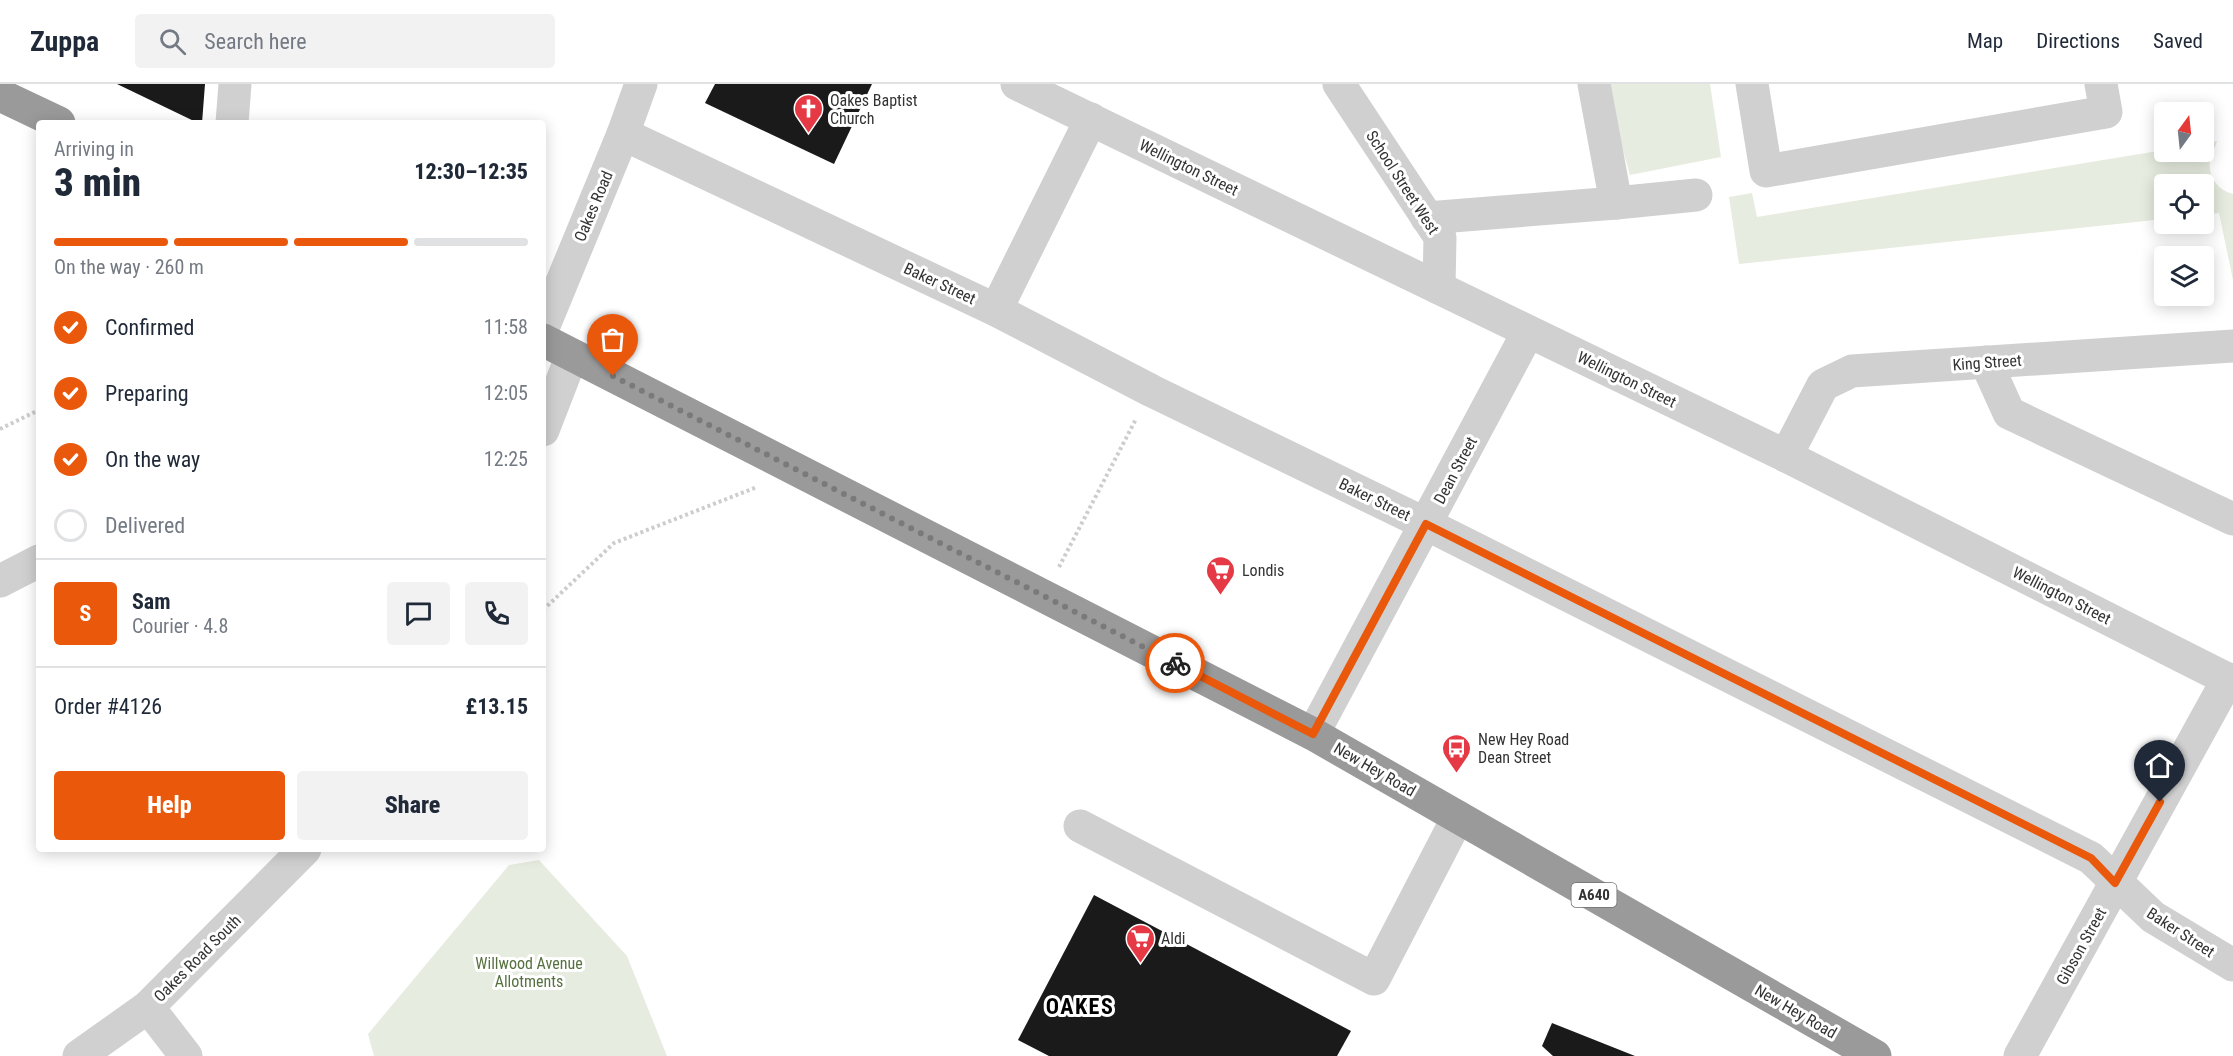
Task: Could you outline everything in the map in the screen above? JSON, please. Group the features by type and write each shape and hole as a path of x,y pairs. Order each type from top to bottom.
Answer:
{"highway":[{"path":"4,92 54,120"},
{"name":"New Hey Road","path":"546,342 1313,734 1875,1056"}],"street":[{"path":"232,120 235,84"},
{"name":"Oakes Road","path":"546,321 623,134 641,84"},
{"name":"Wellington Street","path":"1017,84 1786,456 2230,680"},
{"name":"School Street West","path":"1339,84 1440,237 1439,288"},
{"path":"1594,84 1616,203"},
{"path":"1752,84 1766,171 2106,112 2101,84"},
{"path":"996,310 1091,119"},
{"name":"Baker Street","path":"623,134 996,310 1152,391 1426,524 2091,858 2153,918 2233,965"},
{"path":"1427,219 1696,195"},
{"name":"Dean Street","path":"1313,734 1528,332"},
{"name":"King Street","path":"1786,456 1823,385 1852,371 2233,346"},
{"path":"546,422 572,355"},
{"path":"1986,362 2009,413 2233,519"},
{"path":"0,581 36,563"},
{"name":"Gibson Street","path":"2020,1056 2230,680"},
{"path":"1080,826 1374,979 1458,817"},
{"name":"Oakes Road South","path":"80,1056 148,1007 302,852"},
{"path":"148,1007 186,1056"}],"path":[{"path":"1043,596 1152,391"},
{"path":"0,429 36,411"},
{"path":"546,607 614,543 799,471"}],"green space":[{"path":"1604,84 1710,84 1721,157 1630,175"},
{"path":"2154,152 2154,162 2210,162 2211,174 2154,174 2154,220 1739,264 1729,197 1752,193 1757,217"},
{"path":"2214,180 2221,188 2233,194 2233,280 2219,213 2214,214"},
{"name":"Willwood Avenue Allotments","path":"539,860 627,956 667,1056 374,1056 368,1034 509,865"}],"building":[{"path":"117,84 205,84 202,120 192,120"},
{"name":"Oakes Baptist Church","path":"715,84 872,84 834,164 705,103"},
{"name":"Aldi","path":"1094,895 1351,1031 1337,1056 1049,1056 1018,1040"},
{"path":"1552,1023 1635,1056 1553,1056 1542,1046"}],"way so far":[{"path":"613,376 1175,663"}],"place":[{"name":"Oakes Baptist Church","path":"809,134"},
{"name":"Londis","path":"1221,596"},
{"name":"New Hey Road Dean Street","path":"1457,774"},
{"name":"Aldi","path":"1140,964"}],"district":[{"name":"OAKES","path":"1080,1006"}],"route":[{"path":"1175,663 1313,734 1426,524 2091,858 2115,883 2160,802"}]}
